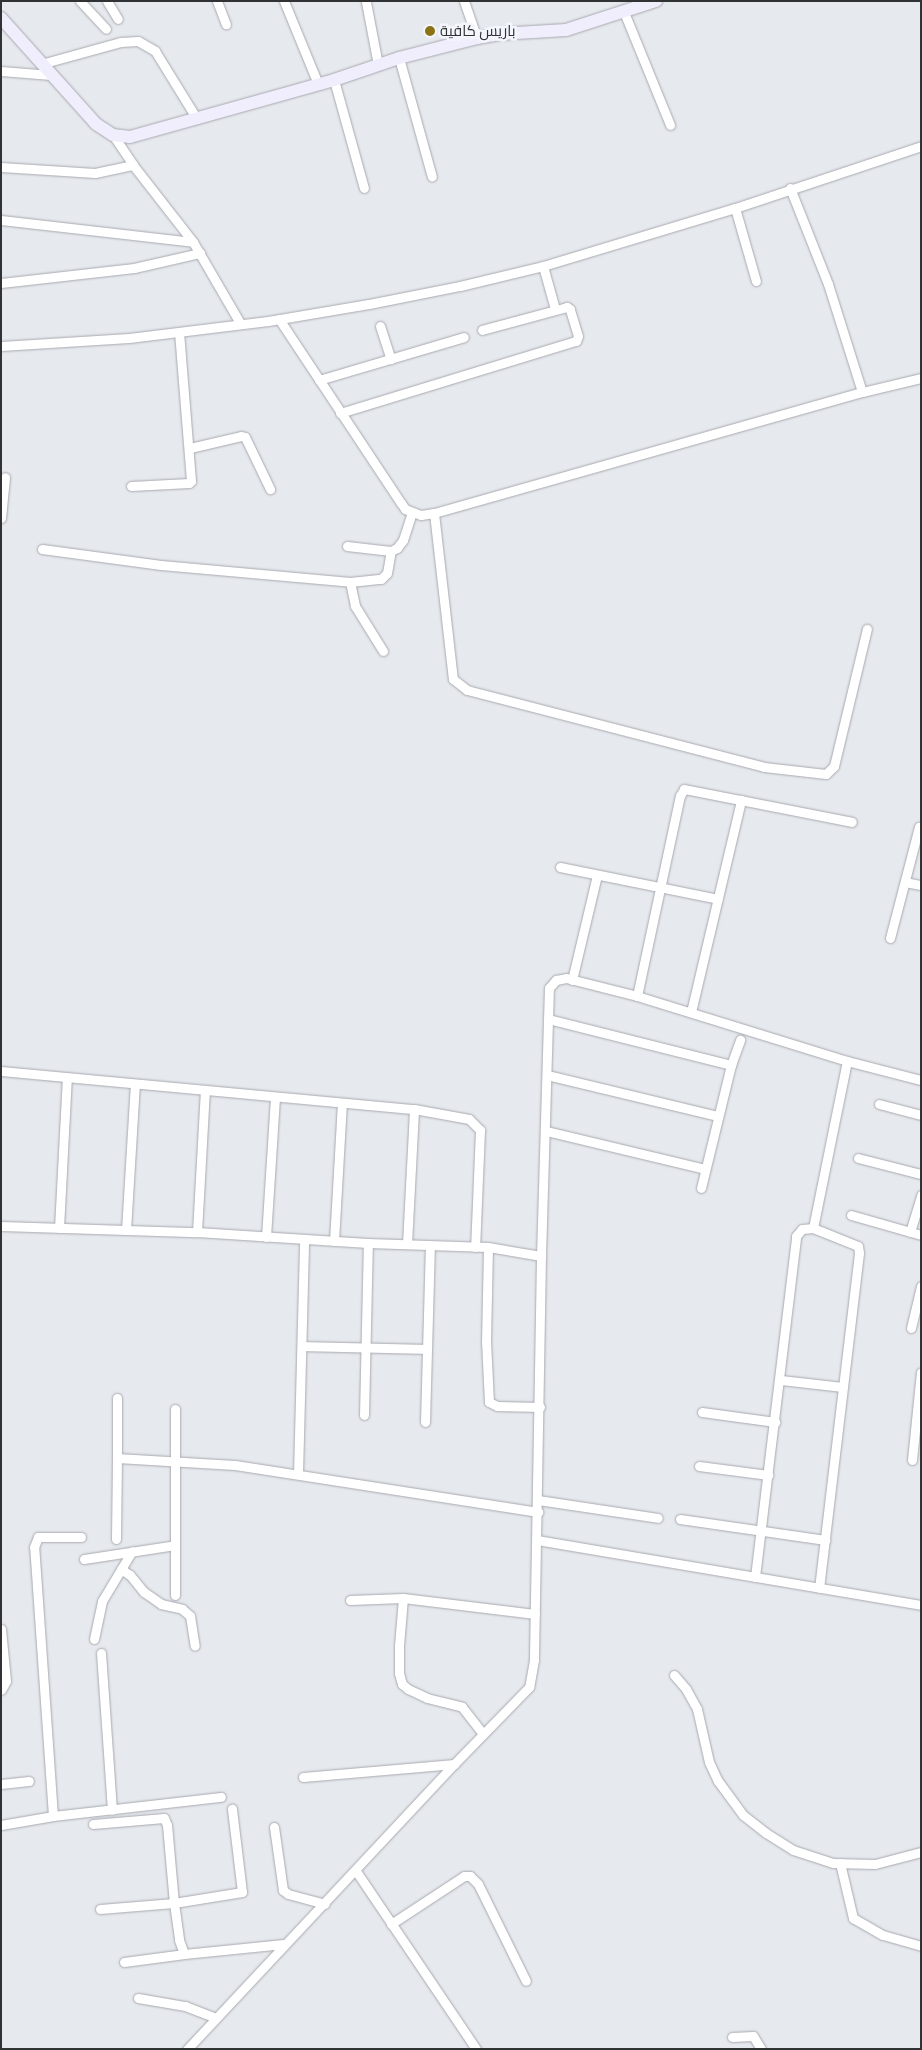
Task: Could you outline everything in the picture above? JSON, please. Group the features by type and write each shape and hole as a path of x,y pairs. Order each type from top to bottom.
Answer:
{"street":[{"path":"80,1 106,29"},
{"path":"107,1 118,19"},
{"path":"217,1 216,4 226,24"},
{"path":"284,1 318,84"},
{"path":"464,1 476,38"},
{"path":"113,135 130,137 334,80 399,58 476,38 500,34 566,30 656,1"},
{"path":"366,2 378,65"},
{"path":"624,12 670,125"},
{"path":"1,18 96,124 113,135 133,165 193,242 240,323"},
{"path":"41,64 121,42 138,41 155,51 197,119"},
{"path":"399,58 432,177"},
{"path":"1,71 51,75"},
{"path":"334,80 364,188"},
{"path":"1,346 128,338 279,319 369,304 542,266 736,208 790,188 921,146"},
{"path":"1,167 95,173 133,165"},
{"path":"790,188 828,284 862,392"},
{"path":"736,208 756,281"},
{"path":"1,220 193,242"},
{"path":"1,283 134,268 200,253"},
{"path":"542,266 555,309"},
{"path":"340,413 576,342 578,336 570,309 567,307 482,330"},
{"path":"279,319 401,503 412,513 434,513 862,392 921,378"},
{"path":"380,326 391,359"},
{"path":"131,486 189,483 192,478 179,332"},
{"path":"319,380 464,337"},
{"path":"190,448 241,436 245,437 270,489"},
{"path":"1,518 5,477"},
{"path":"347,546 391,551 397,548 403,540 412,513"},
{"path":"434,513 453,679 467,690 764,767 826,774 834,766 867,629"},
{"path":"42,549 161,566 350,582 381,579 387,573 391,551"},
{"path":"350,582 355,606 363,622 383,651"},
{"path":"638,996 682,792 689,789 852,822"},
{"path":"691,1012 741,800"},
{"path":"890,938 919,826"},
{"path":"560,867 718,898"},
{"path":"572,980 597,874"},
{"path":"905,882 921,885"},
{"path":"188,2049 284,1944 325,1904 454,1764 529,1687 534,1660 540,1407 541,1256 550,985 556,980 572,980 638,996 847,1061 921,1080"},
{"path":"548,1019 731,1065"},
{"path":"701,1188 731,1065 740,1040"},
{"path":"813,1228 847,1061"},
{"path":"1,1071 414,1109 470,1119 480,1130 475,1247"},
{"path":"547,1075 718,1116"},
{"path":"59,1228 67,1077"},
{"path":"126,1230 136,1084"},
{"path":"197,1232 205,1090"},
{"path":"266,1237 275,1097"},
{"path":"334,1241 342,1103"},
{"path":"880,1104 921,1115"},
{"path":"407,1244 414,1109"},
{"path":"546,1131 705,1170"},
{"path":"858,1158 921,1174"},
{"path":"910,1232 921,1195"},
{"path":"851,1215 921,1235"},
{"path":"1,1226 197,1232 368,1243 488,1247 541,1256"},
{"path":"755,1577 796,1236 802,1229 813,1228 858,1246 859,1252 819,1588"},
{"path":"298,1474 303,1346 304,1239"},
{"path":"364,1415 368,1243"},
{"path":"425,1422 430,1245"},
{"path":"488,1247 486,1341 489,1402 497,1406 540,1407"},
{"path":"910,1328 921,1286"},
{"path":"303,1346 426,1349"},
{"path":"912,1460 921,1372"},
{"path":"780,1380 843,1387"},
{"path":"116,1539 117,1398"},
{"path":"175,1409 175,1595"},
{"path":"702,1412 775,1422"},
{"path":"117,1458 236,1465 538,1512"},
{"path":"700,1466 768,1475"},
{"path":"538,1500 658,1518"},
{"path":"680,1519 825,1540"},
{"path":"53,1816 34,1547 38,1537 81,1537"},
{"path":"537,1540 921,1605"},
{"path":"84,1559 132,1550 175,1546"},
{"path":"94,1639 102,1602 132,1550"},
{"path":"121,1569 130,1574 144,1592 161,1604 182,1609 190,1616 196,1646"},
{"path":"350,1600 403,1598 535,1614"},
{"path":"403,1598 399,1646 399,1673 402,1684 427,1698 461,1706 484,1734"},
{"path":"1,1629 6,1681 1,1690"},
{"path":"101,1653 112,1810"},
{"path":"674,1675 686,1689 696,1709 709,1762 718,1780 738,1809 766,1833 793,1850 840,1863 875,1864 921,1852"},
{"path":"303,1777 454,1764"},
{"path":"1,1784 29,1781"},
{"path":"1,1825 53,1816 221,1797"},
{"path":"100,1909 174,1903 242,1892 232,1809"},
{"path":"93,1824 164,1818 167,1825 179,1940 184,1954"},
{"path":"274,1827 283,1890 288,1894 325,1904"},
{"path":"840,1863 853,1918 883,1935 921,1946"},
{"path":"356,1871 476,2049"},
{"path":"392,1924 464,1876 470,1876 478,1884 526,1981"},
{"path":"124,1962 284,1944"},
{"path":"138,1998 185,2006 216,2018"},
{"path":"732,2037 753,2036 761,2049"}],"place":[{"name":"باريس كافية","path":"430,31"}]}
